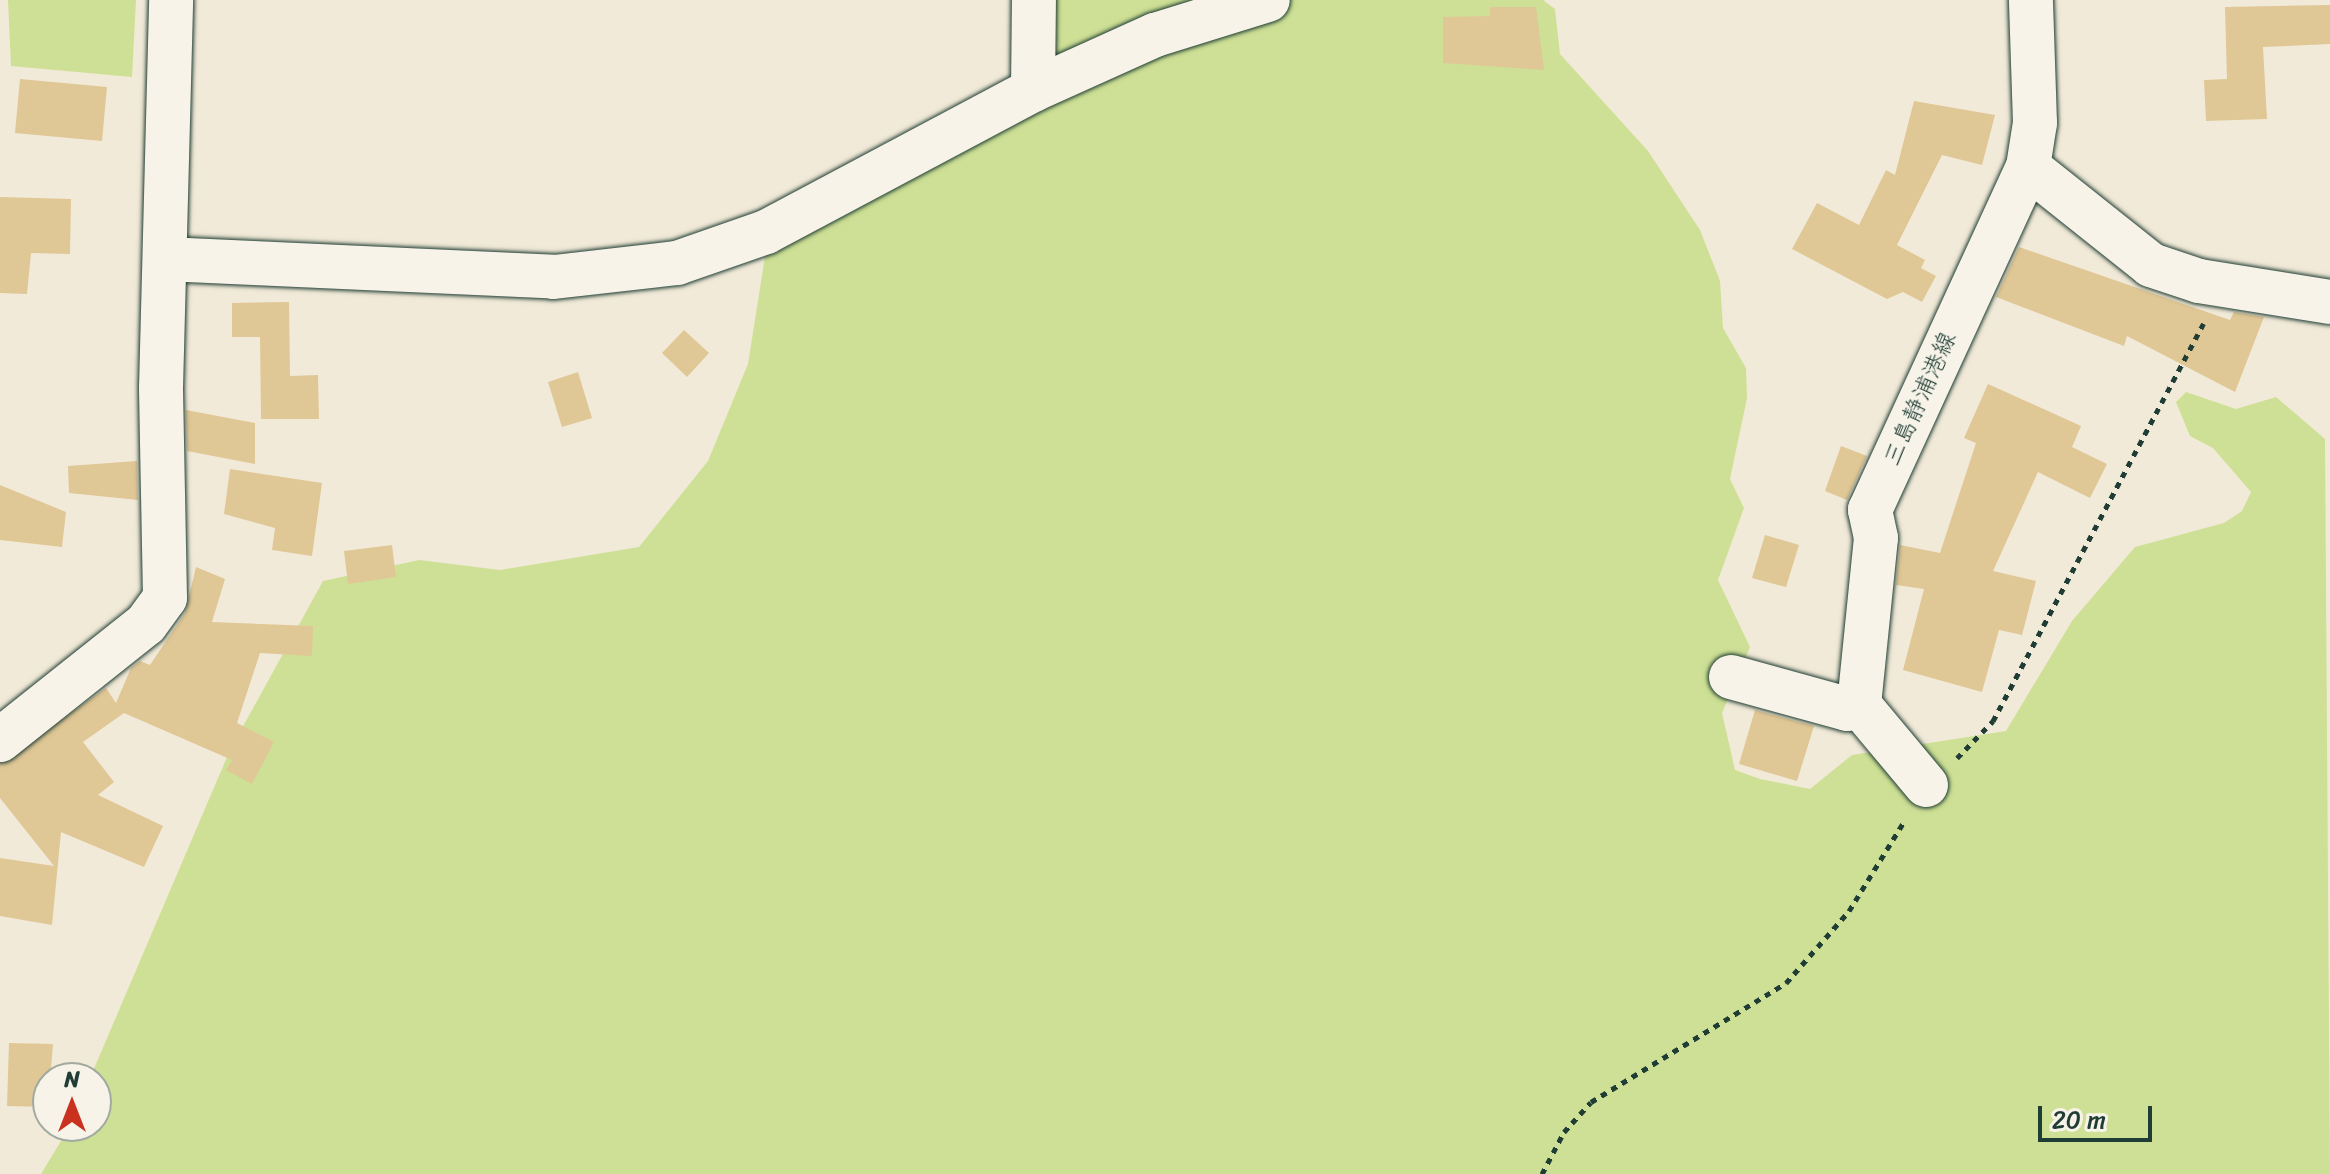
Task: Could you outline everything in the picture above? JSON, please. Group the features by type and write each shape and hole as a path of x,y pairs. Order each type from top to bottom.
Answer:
{"street":[{"path":"0,740 161,610 171,0"},
{"path":"1033,90 1034,0"},
{"path":"165,259 539,277 677,263 766,232 1033,90 1155,35 1268,0"},
{"name":"三島静浦港線","path":"1859,705 1876,538 1867,526 1870,510 2028,167 2035,123 2031,0"},
{"path":"2028,167 2151,265 2222,284 2330,302"},
{"path":"1731,677 1847,709 1859,705 1926,785"}],"path":[{"path":"1542,1174 1591,1102 1786,983 1849,911 1926,785 1993,721 2222,284"}],"green space":[{"path":"8,0 136,0 132,77 11,66"},
{"path":"1045,0 1543,0 1555,9 1560,54 1648,151 1700,230 1720,281 1723,328 1746,368 1747,398 1730,479 1744,508 1718,580 1750,647 1722,713 1735,770 1760,779 1810,789 1852,755 2006,731 2072,621 2135,547 2224,523 2242,511 2251,492 2213,448 2190,436 2176,402 2186,392 2236,409 2276,397 2325,439 2330,1174 41,1174 60,1142 112,1142 112,1062 97,1062 230,750 323,581 419,560 500,570 639,547 708,461 748,364 766,250 1009,123"}],"building":[{"path":"2330,5 2330,44 2263,47 2267,119 2206,121 2204,80 2227,79 2225,7"},
{"path":"1490,7 1536,7 1544,70 1443,63 1443,17 1490,16"},
{"path":"20,79 107,87 102,141 15,133"},
{"path":"1914,101 1995,115 1982,165 1942,155 1897,245 1925,260 1921,268 1936,276 1922,302 1903,292 1887,299 1792,249 1817,203 1859,225 1886,170 1895,175"},
{"path":"0,197 71,199 70,254 31,253 27,294 0,293"},
{"path":"2019,247 2230,320 2234,312 2264,317 2235,392 2127,336 2124,346 1996,297"},
{"path":"289,302 290,376 318,375 319,419 261,419 260,337 232,337 232,303"},
{"path":"684,330 709,353 687,377 662,353"},
{"path":"578,372 592,418 562,427 548,382"},
{"path":"1988,384 2081,426 2072,447 2107,464 2090,498 2038,472 1993,571 2036,581 2022,635 1999,630 1982,692 1903,670 1924,589 1896,585 1900,545 1940,553 1976,443 1964,438"},
{"path":"186,410 255,423 255,464 187,451"},
{"path":"1841,446 1867,456 1847,500 1825,491"},
{"path":"137,461 138,500 69,493 68,466"},
{"path":"230,469 322,483 312,556 272,550 275,528 224,514"},
{"path":"0,485 66,512 62,547 0,540"},
{"path":"1765,535 1799,545 1786,587 1752,578"},
{"path":"392,545 396,577 348,584 344,551"},
{"path":"196,567 225,579 212,622 313,626 312,656 260,653 237,723 274,742 252,784 226,770 232,760 124,713 83,742 114,782 98,795 163,826 144,867 61,832 52,925 0,916 0,858 54,866 0,798 0,764 106,688 116,703 131,668 140,661 150,665 185,613"},
{"path":"1755,710 1814,726 1797,781 1739,764"},
{"path":"9,1043 53,1044 52,1062 32,1062 32,1107 7,1106"}]}
